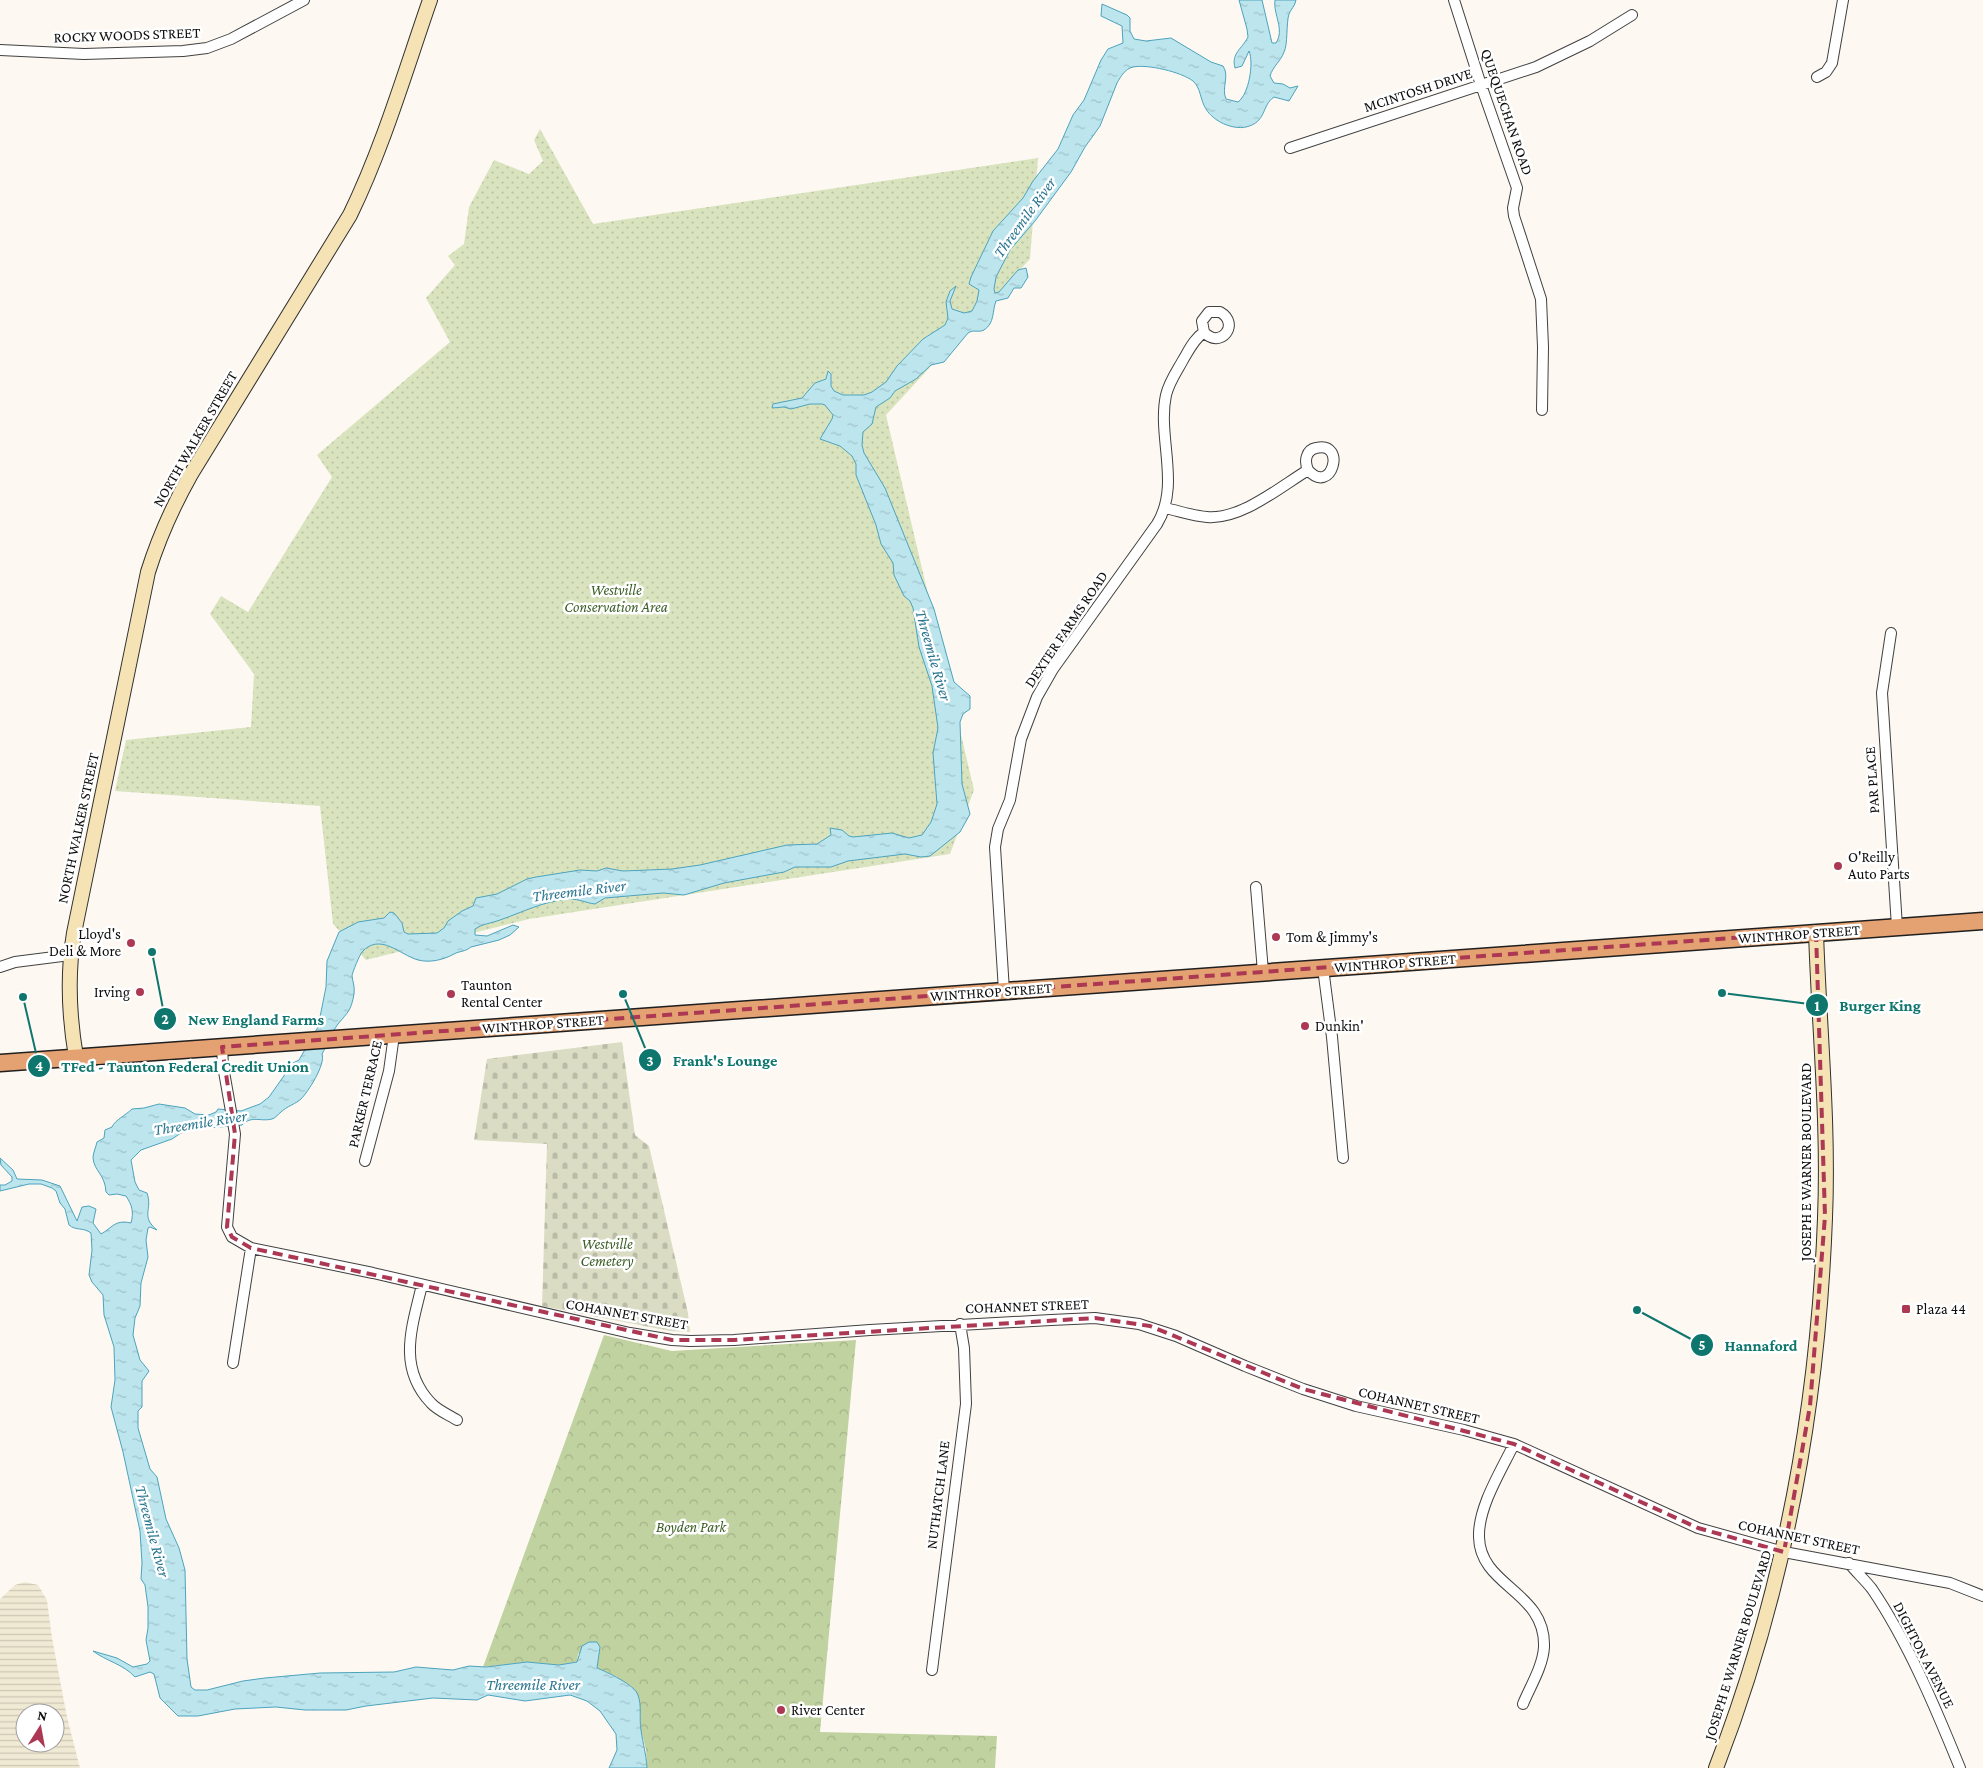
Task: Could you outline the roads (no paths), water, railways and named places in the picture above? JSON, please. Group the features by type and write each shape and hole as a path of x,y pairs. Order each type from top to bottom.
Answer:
{"highway":[{"name":"WINTHROP STREET","path":"0,1064 1983,921"}],"main road":[{"name":"NORTH WALKER STREET","path":"76,1058 70,1023 70,955 148,572 155,550 173,505 350,215 373,162 430,0"},
{"name":"JOSEPH E WARNER BOULEVARD","path":"1716,1768 1753,1662 1784,1552 1810,1406 1825,1216 1822,1051 1816,932"}],"street":[{"name":"ROCKY WOODS STREET","path":"0,50 84,54 183,51 206,48 231,39 304,0"},
{"name":"QUEQUECHAN ROAD","path":"1454,0 1517,188 1513,208 1514,216 1541,299 1543,340 1542,410"},
{"path":"1817,77 1826,72 1832,63 1843,0"},
{"name":"MCINTOSH DRIVE","path":"1290,148 1481,85 1559,57 1632,15"},
{"name":"DEXTER FARMS ROAD","path":"1004,991 995,847 998,829 1010,800 1018,751 1026,722 1037,697 1053,669 1157,524 1166,508 1168,492 1165,420 1167,392 1192,344 1204,332"},
{"path":"1166,508 1208,517 1233,514 1248,507 1308,470"},
{"name":"PAR PLACE","path":"1891,633 1882,693 1897,927"},
{"path":"1256,887 1263,972"},
{"path":"0,967 15,962 70,955"},
{"path":"1323,968 1332,1037 1343,1158"},
{"name":"PARKER TERRACE","path":"365,1161 389,1071 394,1035"},
{"name":"COHANNET STREET","path":"222,1047 234,1131 227,1227 232,1237 251,1248 672,1340 734,1340 960,1324 1094,1318 1150,1326 1311,1392 1356,1406 1464,1430 1514,1444 1698,1528 1784,1552 1950,1583 1983,1596"},
{"path":"233,1363 251,1248"},
{"path":"422,1285 409,1344 409,1362 416,1383 431,1404 457,1420"},
{"name":"NUTHATCH LANE","path":"932,1670 966,1404 964,1348 960,1324"},
{"path":"1514,1444 1488,1499 1480,1521 1478,1536 1485,1564 1530,1606 1543,1630 1544,1648 1541,1661 1523,1704"},
{"name":"DIGHTON AVENUE","path":"1849,1563 1871,1588 1898,1633 1945,1730 1960,1768"}],"water":[{"name":"Threemile River","path":"1239,0 1262,0 1272,43 1276,43 1279,27 1275,0 1296,0 1288,18 1287,39 1283,55 1270,76 1274,83 1283,84 1290,88 1298,86 1289,101 1274,97 1267,105 1261,118 1253,125 1241,128 1229,126 1218,121 1209,113 1204,106 1198,87 1188,78 1155,68 1139,66 1128,69 1117,83 1100,126 1071,172 1035,221 1010,250 996,277 995,293 999,292 1018,270 1026,268 1028,277 1021,288 1014,288 1008,298 996,301 992,320 988,327 982,331 968,333 944,362 931,365 916,379 895,391 890,398 876,407 872,424 863,432 862,445 864,453 885,488 934,609 954,682 970,696 970,709 963,714 960,722 962,784 970,814 960,832 930,856 921,857 905,854 848,861 831,867 795,867 784,872 724,883 684,895 663,893 605,898 595,904 573,899 551,902 475,929 475,935 487,936 513,925 519,927 510,935 436,960 418,960 383,944 369,946 361,953 352,974 354,992 350,1008 334,1031 322,1054 323,1059 319,1071 301,1099 268,1120 253,1119 242,1125 196,1129 181,1133 172,1139 141,1150 131,1160 135,1182 139,1190 147,1193 149,1221 157,1230 148,1228 146,1240 148,1257 141,1283 140,1306 135,1318 133,1335 140,1360 149,1371 142,1381 142,1407 138,1411 138,1428 150,1469 157,1477 166,1519 179,1548 185,1570 187,1659 191,1687 195,1690 207,1690 243,1681 265,1678 320,1673 394,1672 416,1667 453,1670 469,1666 486,1667 527,1662 559,1665 577,1662 582,1646 589,1642 597,1642 600,1647 597,1668 626,1683 638,1695 647,1768 609,1768 617,1750 616,1734 600,1711 587,1701 570,1695 525,1701 488,1695 477,1700 433,1698 346,1710 305,1710 276,1707 235,1709 198,1716 178,1716 160,1698 154,1674 150,1672 135,1677 125,1669 93,1651 117,1658 133,1667 147,1664 150,1661 146,1640 148,1607 145,1585 141,1579 140,1531 111,1407 115,1380 114,1347 104,1315 103,1295 92,1282 89,1275 92,1250 91,1233 69,1225 65,1209 60,1203 56,1191 52,1188 41,1184 29,1184 0,1191 0,1185 5,1185 12,1181 12,1177 1,1165 0,1158 13,1170 17,1179 42,1180 60,1186 77,1221 82,1207 89,1206 96,1209 93,1223 101,1234 117,1223 131,1223 132,1215 131,1206 126,1196 109,1195 106,1192 104,1181 95,1166 93,1156 97,1142 104,1138 105,1130 112,1127 113,1124 132,1109 159,1104 185,1108 195,1114 209,1115 218,1109 241,1111 260,1104 269,1097 293,1063 299,1060 318,1027 326,987 327,961 339,932 358,922 384,918 390,912 394,913 402,923 404,932 408,934 437,933 444,928 448,921 473,906 476,898 497,894 527,879 536,877 580,870 597,871 606,868 623,871 672,869 700,865 787,845 817,844 831,835 830,828 842,830 853,837 892,833 909,838 922,835 931,822 937,804 933,753 938,728 932,686 919,647 913,608 910,601 904,596 894,575 893,563 881,544 876,525 856,475 856,464 852,456 840,446 820,439 833,415 822,404 810,404 791,409 784,407 772,408 773,404 802,398 815,383 826,379 828,371 831,374 831,386 834,391 843,395 864,395 872,392 886,382 897,366 923,339 945,325 948,318 946,302 950,291 956,286 950,301 952,309 964,313 972,311 977,301 979,290 969,284 993,231 1023,198 1033,181 1058,149 1073,115 1084,100 1101,60 1108,49 1123,43 1122,26 1101,16 1102,4 1130,18 1130,31 1134,39 1146,41 1171,38 1211,62 1223,66 1226,74 1224,91 1226,99 1238,102 1248,86 1251,70 1249,51 1242,66 1235,68 1234,63 1236,55 1248,37"}],"place":[{"name":"O'Reilly Auto Parts","path":"1838,866"},
{"name":"Tom & Jimmy's","path":"1276,937"},
{"name":"Lloyd's Deli & More","path":"131,943"},
{"name":"New England Farms","path":"152,952"},
{"name":"Irving","path":"140,992"},
{"name":"Burger King","path":"1722,993"},
{"name":"Taunton Rental Center","path":"451,994"},
{"name":"Frank's Lounge","path":"623,994"},
{"name":"TFed - Taunton Federal Credit Union","path":"23,997"},
{"name":"Dunkin'","path":"1305,1026"},
{"name":"Plaza 44","path":"1906,1309"},
{"name":"Hannaford","path":"1637,1310"},
{"name":"River Center","path":"781,1710"}],"park label":[{"name":"Westville Conservation Area","path":"616,598"},
{"name":"Westville Cemetery","path":"607,1252"},
{"name":"Boyden Park","path":"691,1527"}]}
